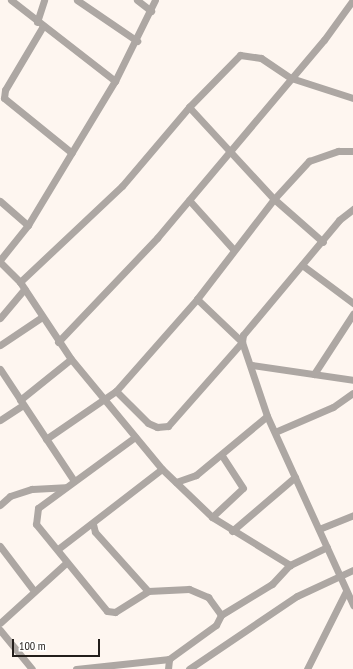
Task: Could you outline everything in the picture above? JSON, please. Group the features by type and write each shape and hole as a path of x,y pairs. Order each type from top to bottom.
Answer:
{"street":[{"path":"11,0 115,81"},
{"path":"44,0 40,24 5,90 4,98 72,153"},
{"path":"77,0 137,41"},
{"path":"137,0 151,11"},
{"path":"155,0 137,41 115,81 28,225 0,261 22,286 58,342 71,359 162,469 212,517 232,531 290,565"},
{"path":"58,342 189,200 291,78 353,0"},
{"path":"0,318 22,286 122,186 189,107 240,55 261,58 291,78 353,98"},
{"path":"189,107 274,199 322,242"},
{"path":"46,439 106,402 197,299 274,199 310,161 338,151 353,151"},
{"path":"189,200 234,250"},
{"path":"0,201 28,225"},
{"path":"116,391 148,423 157,427 168,426 242,342 243,335 302,265 353,209"},
{"path":"302,265 353,303"},
{"path":"197,299 242,342 252,365 267,416 353,605"},
{"path":"314,374 353,314"},
{"path":"0,345 42,317"},
{"path":"0,420 22,403 71,359"},
{"path":"252,365 353,380"},
{"path":"0,369 74,482"},
{"path":"275,432 333,406 353,394"},
{"path":"176,482 196,475 222,456 267,416"},
{"path":"135,437 66,487 36,512 36,524 58,550 66,563 110,612 148,591 174,588 200,592 221,615"},
{"path":"212,517 243,488 222,456"},
{"path":"58,550 162,469"},
{"path":"232,531 294,477"},
{"path":"0,504 10,496 32,489 66,487"},
{"path":"318,529 353,515"},
{"path":"93,524 95,532 148,591"},
{"path":"0,546 34,591"},
{"path":"76,669 170,658 216,625 221,615 272,584 290,565 326,546"},
{"path":"0,623 66,563"},
{"path":"189,669 291,600 353,570"},
{"path":"307,669 346,590"},
{"path":"0,630 32,669"},
{"path":"168,669 170,658"}]}
